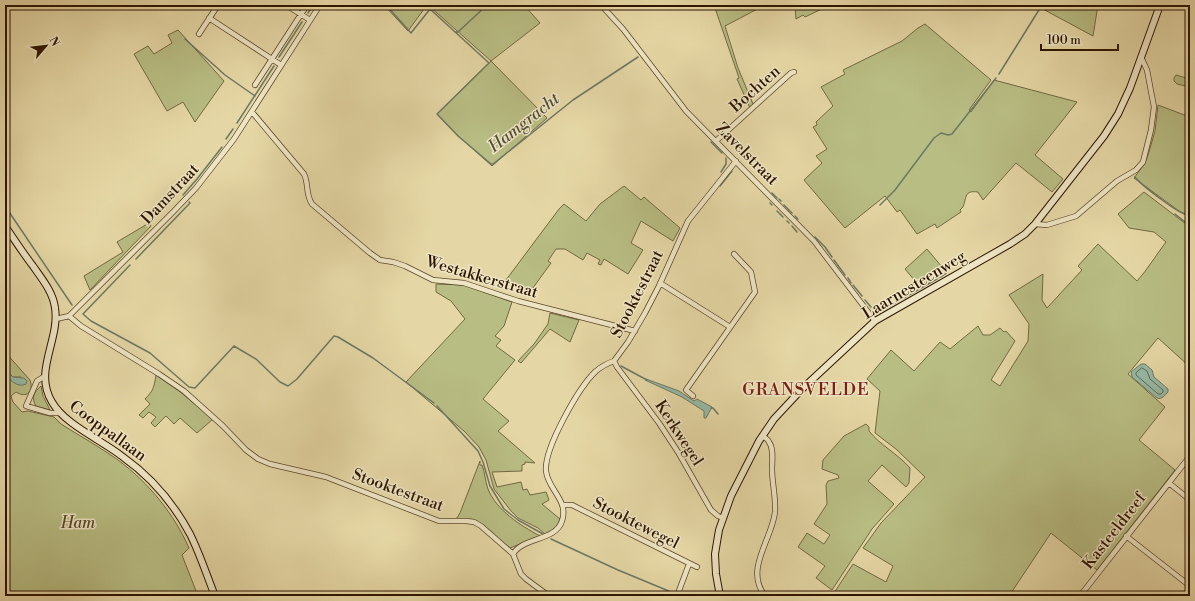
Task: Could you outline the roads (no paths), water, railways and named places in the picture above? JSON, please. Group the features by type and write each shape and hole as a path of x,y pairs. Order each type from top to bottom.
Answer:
{"street":[{"path":"199,34 218,5"},
{"path":"286,5 310,20"},
{"path":"255,85 307,5"},
{"name":"Damstraat","path":"69,316 196,188 222,156 252,112 320,5"},
{"name":"Zavelstraat","path":"601,5 623,29 686,111 814,242 876,321"},
{"name":"Laarnesteenweg","path":"720,596 716,574 715,554 719,530 723,518 731,496 763,436 782,410 802,389 876,321 1010,244 1025,234 1035,224 1103,138 1113,122 1121,108 1159,8"},
{"path":"209,18 281,65"},
{"path":"1035,224 1047,225 1076,216 1109,187 1140,166 1151,130 1154,107 1147,70 1141,57"},
{"name":"Bochten","path":"716,141 791,73 794,72"},
{"name":"Westakkerstraat","path":"252,112 304,174 306,178 308,198 312,204 380,260 405,266 433,280 464,283 518,301 635,331"},
{"name":"Stooktestraat","path":"562,504 547,477 546,463 555,436 565,415 590,377 608,362 614,361 628,342 660,283 688,221 736,161"},
{"path":"5,226 49,289 54,302 56,319 69,316"},
{"path":"693,396 686,390 755,292 751,272 734,254"},
{"path":"660,283 730,328"},
{"name":"Stooktestraat","path":"69,316 81,326 184,391 223,426 246,450 258,459 270,464 326,478 439,521 474,522 481,526 513,554"},
{"name":"Cooppallaan","path":"56,319 44,376 48,396 58,412 68,421 123,456 159,489 174,508 190,535 215,596"},
{"name":"Kerkwegel","path":"614,361 678,452 711,510 723,518"},
{"path":"44,376 37,380 26,406 50,413 58,412"},
{"path":"763,436 770,443 772,448 772,471 775,499 775,513 759,560 757,576 760,590 765,596"},
{"name":"Kasteeldreef","path":"1080,596 1190,456"},
{"path":"1169,483 1190,500"},
{"path":"549,596 521,574 513,554 518,548 558,529 562,523 564,513 562,504"},
{"name":"Stooktewegel","path":"562,504 572,505 697,567"},
{"path":"1126,536 1190,586"},
{"path":"677,594 689,564"}],"water":[{"path":"1141,364 1145,364 1152,370 1154,377 1168,389 1165,396 1162,398 1157,398 1132,377 1131,372"},
{"path":"5,369 13,377 24,378 27,381 26,384 18,385 13,382 5,376"},
{"path":"646,379 679,391 694,401 697,399 712,407 706,418 704,418 704,411 682,397 645,380"}],"waterway":[{"name":"Hamgracht","path":"308,13 313,5"},
{"name":"Hamgracht","path":"386,5 411,33 430,9 489,63 437,114 458,136 491,164 493,164 573,100 638,57"},
{"path":"456,32 458,32 487,5"},
{"path":"999,74 1042,5"},
{"path":"1113,5 1129,8 1152,9"},
{"name":"Hamgracht","path":"279,57 302,22"},
{"path":"185,39 225,75 255,96"},
{"name":"Hamgracht","path":"237,123 274,66"},
{"path":"880,205 895,190 934,138 941,133 948,135 952,134 996,78"},
{"name":"Hamgracht","path":"226,139 233,129"},
{"path":"711,142 722,153"},
{"name":"Hamgracht","path":"183,195 222,147"},
{"path":"721,172 726,164 726,158"},
{"path":"720,186 732,171"},
{"path":"1135,177 1161,200 1185,215 1190,216"},
{"path":"772,193 777,198"},
{"name":"Hamgracht","path":"136,259 190,203 189,202"},
{"path":"784,205 792,213"},
{"path":"5,206 72,305"},
{"path":"777,211 783,217"},
{"path":"1175,214 1189,225 1190,224"},
{"path":"795,216 798,219"},
{"path":"792,226 797,232"},
{"path":"815,237 832,257"},
{"path":"834,260 845,275"},
{"path":"130,265 83,314 91,321 150,353 189,387 195,388 234,346 256,359 280,382 288,386 297,379 334,336 373,358 434,403"},
{"path":"941,277 945,274"},
{"path":"848,278 851,283"},
{"path":"876,312 879,312 937,279"},
{"path":"853,285 862,296"},
{"path":"865,300 871,307"},
{"path":"621,366 647,380"},
{"path":"437,406 478,451 490,486 504,509 518,520 543,534"},
{"path":"711,408 713,408 718,414"},
{"path":"551,539 618,570 676,594"}],"district":[{"name":"GRANSVELDE","path":"806,390"}],"park label":[{"name":"Ham","path":"78,523"}]}
